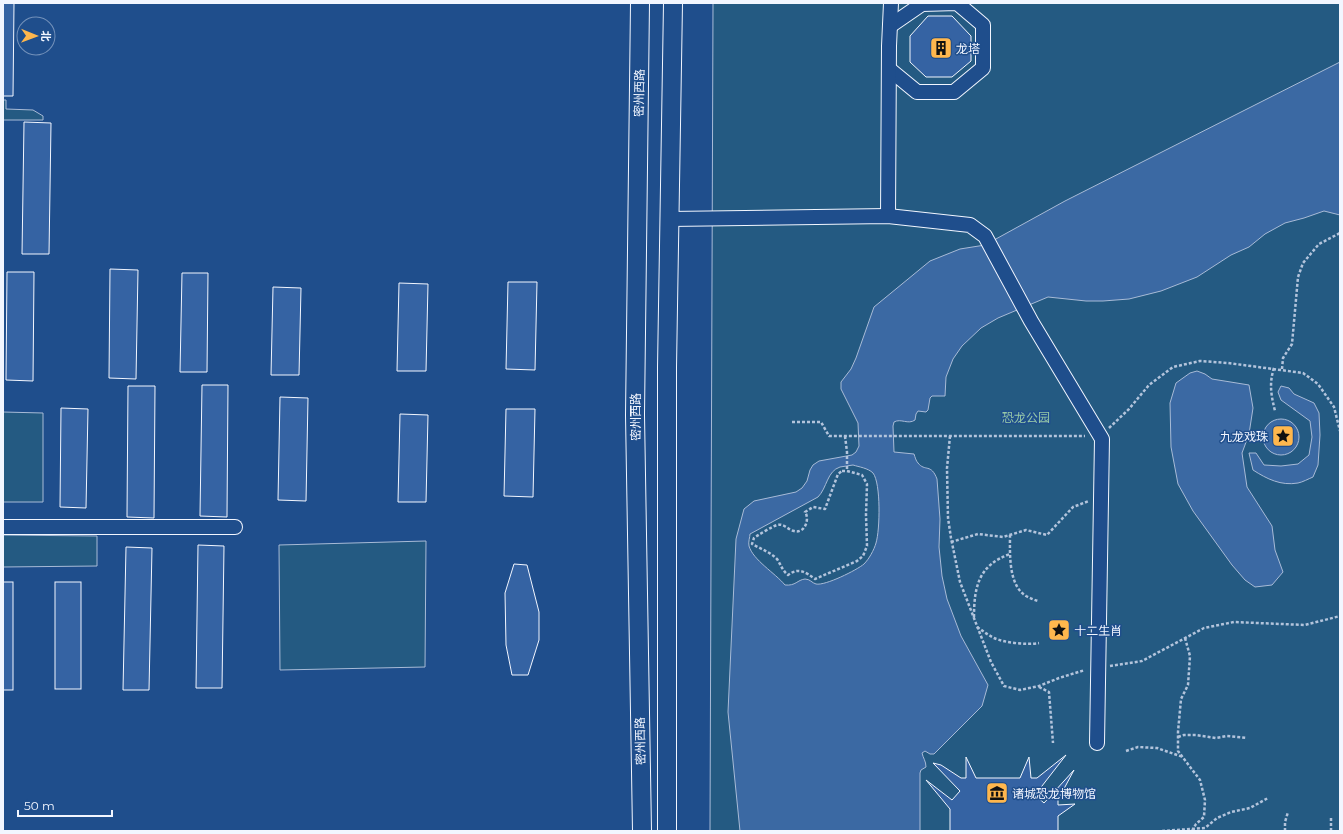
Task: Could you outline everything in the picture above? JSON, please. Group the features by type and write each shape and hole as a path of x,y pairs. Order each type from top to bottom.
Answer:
{"main road":[{"name":"密州西路","path":"640,3 635,415 642,831"},
{"path":"667,831 667,366 673,3"}],"street":[{"path":"888,216 891,3"},
{"path":"889,69 917,92 954,92 983,68 983,25 957,3 922,4 890,26"},
{"path":"670,219 888,216 970,225 985,236 1031,321 1102,439 1097,742"},
{"path":"3,527 234,527"}],"path":[{"path":"1282,370 1283,358 1292,344 1298,277 1303,263 1318,244 1340,234"},
{"path":"792,422 821,422 829,436 1100,436 1129,409 1149,385 1173,366 1200,361 1303,372 1318,384 1334,408 1340,431"},
{"path":"1274,368 1271,378 1270,393 1274,411"},
{"path":"845,436 847,469"},
{"path":"950,436 947,468 948,518 960,582 991,662 1004,686 1020,690 1039,686 1083,670 1142,661 1204,628 1234,622 1305,625 1340,616"},
{"path":"847,469 862,475 867,484 867,546 863,556 857,561 815,579 801,570 794,570 788,575 783,571 778,560 769,552 752,544 754,538 777,525 787,527 797,532 804,529 808,522 808,516 805,512 813,507 825,509 838,474 842,470 847,469"},
{"path":"952,542 978,534 1004,537 1026,530 1048,535 1073,507 1101,498"},
{"path":"1010,535 1010,565 1014,582 1025,596 1038,601"},
{"path":"974,620 974,607 979,578 988,566 999,558 1010,554"},
{"path":"977,627 995,638 1005,641 1029,645 1039,643"},
{"path":"1185,638 1190,656 1188,685 1181,699 1178,751 1200,780 1205,800 1204,817 1196,824 1193,830"},
{"path":"1039,686 1049,692 1053,743"},
{"path":"1178,737 1184,735 1196,735 1216,738 1227,736 1247,738"},
{"path":"1126,751 1138,748 1157,748 1183,757"},
{"path":"1162,831 1205,828 1217,818 1231,812 1250,808 1268,798"},
{"path":"1285,831 1288,812"},
{"path":"1330,831 1331,818"}],"green space":[{"name":"恐龙公园","path":"713,3 1340,3 1340,831 710,831"},
{"path":"3,100 6,100 6,109 33,110 43,116 43,120 3,120"},
{"path":"3,412 43,413 43,502 3,502"},
{"path":"3,535 97,536 97,566 3,567"},
{"path":"426,541 425,667 280,670 279,545"}],"shaded area":[{"path":"1340,62 1340,215 1324,211 1285,223 1265,234 1249,247 1231,255 1197,277 1161,291 1129,299 1103,301 1086,301 1048,297 998,318 981,328 962,346 953,359 946,377 945,396 932,396 930,398 928,410 926,412 918,411 915,420 907,422 894,422 894,452 914,454 918,463 923,467 930,469 935,474 937,479 940,519 939,547 942,576 947,599 961,636 988,685 982,706 934,754 930,754 925,751 922,753 926,767 921,770 920,773 920,831 740,831 728,712 736,539 744,509 754,501 796,492 802,488 807,481 813,465 819,461 852,455 856,452 859,446 858,423 841,389 841,382 851,369 856,358 874,307 930,261 960,249 985,245 1065,201","holes":["853,465 871,471 876,478 879,507 877,537 874,549 866,562 860,567 826,583 816,584 805,579 792,585 785,585 751,551 749,546 750,534 818,497 832,472 836,469"]},
{"path":"1197,371 1212,379 1249,385 1253,408 1249,434 1242,453 1247,487 1272,526 1275,550 1283,572 1272,585 1255,587 1245,580 1232,565 1193,511 1178,484 1171,447 1170,403 1176,383 1190,373"},
{"path":"1281,386 1289,388 1294,394 1314,403 1319,413 1320,435 1318,465 1313,477 1292,484 1280,483 1253,470 1249,453 1256,453 1264,465 1281,466 1298,464 1309,455 1312,437 1310,421 1281,400 1278,392"},
{"path":"1285,419 1294,424 1298,430 1298,444 1294,450 1285,455 1277,455 1268,450 1264,444 1263,433 1268,424 1274,420"}],"building":[{"path":"3,3 14,3 13,96 3,96"},
{"name":"龙塔","path":"928,16 952,16 971,36 971,61 952,77 926,77 910,62 910,36"},
{"path":"24,122 51,123 49,254 22,254"},
{"path":"110,269 138,270 136,379 109,378"},
{"path":"7,272 34,272 33,381 6,380"},
{"path":"182,273 208,273 207,372 180,372"},
{"path":"508,282 537,282 535,370 506,369"},
{"path":"399,283 428,284 426,371 397,371"},
{"path":"273,287 301,288 299,375 271,375"},
{"path":"202,385 228,385 227,517 200,516"},
{"path":"128,386 155,386 154,518 127,517"},
{"path":"280,397 308,398 306,501 278,500"},
{"path":"61,408 88,409 86,508 60,507"},
{"path":"506,409 535,409 533,497 504,496"},
{"path":"400,414 428,415 426,502 398,502"},
{"path":"198,545 224,546 222,688 196,688"},
{"path":"126,547 152,548 149,690 123,690"},
{"path":"514,564 527,565 539,612 539,640 528,675 512,675 506,645 505,593"},
{"path":"3,582 13,582 13,690 3,690"},
{"path":"55,582 81,582 81,689 55,689"},
{"name":"诸城恐龙博物馆","path":"1066,755 1035,795 1044,803 1074,770 1058,800 1058,805 1075,804 1058,816 1058,831 950,831 950,809 926,780 952,800 960,791 933,763 941,765 961,778 966,778 966,757 976,778 1020,778 1029,757 1031,778 1037,778"}],"place":[{"name":"龙塔","path":"941,48"},
{"name":"九龙戏珠","path":"1283,436"},
{"name":"十二生肖","path":"1059,630"},
{"name":"诸城恐龙博物馆","path":"997,793"}]}
